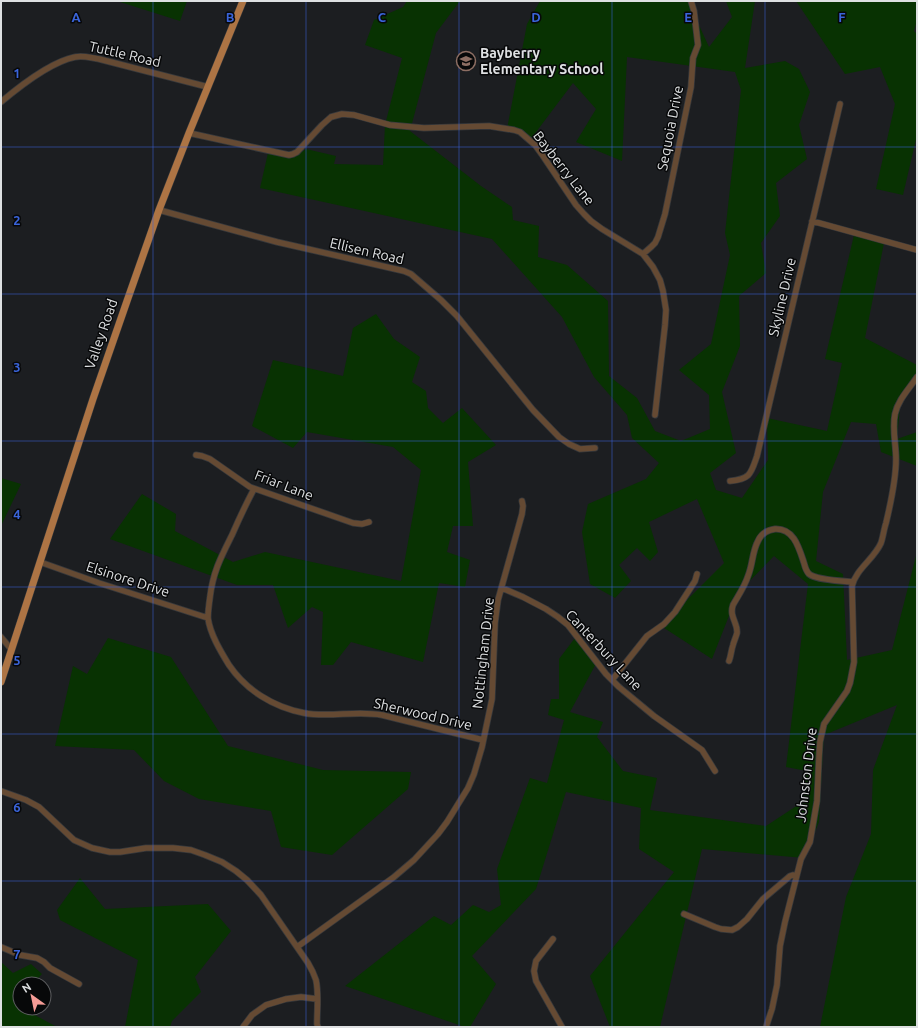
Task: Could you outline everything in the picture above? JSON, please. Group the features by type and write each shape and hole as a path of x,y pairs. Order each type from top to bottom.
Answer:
{"main road":[{"name":"Valley Road","path":"1,682 107,356 159,210 243,1"}],"street":[{"name":"Sequoia Drive","path":"643,254 655,243 665,214 691,87 692,63 698,45 694,10 691,1"},
{"name":"Tuttle Road","path":"1,102 51,66 74,57 81,56 99,59 208,87"},
{"name":"Skyline Drive","path":"730,481 740,480 751,473 757,456 840,104"},
{"name":"Bayberry Lane","path":"189,133 289,155 297,152 331,117 342,114 354,115 390,125 424,128 489,126 514,130 524,135 535,145 576,205 584,214 602,229 643,254 653,267 660,280 665,302 665,325 655,415"},
{"name":"Ellisen Road","path":"159,210 278,242 404,271 411,274 457,316 533,410 559,437 568,444 580,449 595,448"},
{"path":"812,221 917,250"},
{"path":"729,661 737,634 737,629 732,618 731,610 748,576 755,549 761,536 769,530 784,530 795,540 807,572 812,576 853,582 881,544 895,469 895,414 900,401 917,377"},
{"name":"Friar Lane","path":"196,455 210,459 250,487 353,523 362,524 369,522"},
{"name":"Sherwood Drive","path":"254,488 218,564 212,583 208,608 210,627 224,657 236,674 256,693 293,710 305,713 382,714 483,740"},
{"name":"Nottingham Drive","path":"297,947 394,877 414,860 447,822 468,788 474,774 492,699 495,623 498,600 522,514 522,501"},
{"name":"Elsinore Drive","path":"40,562 99,583 208,618"},
{"path":"612,680 647,636 664,624 675,612 695,581 697,574"},
{"name":"Johnston Drive","path":"766,1027 772,1009 777,985 780,946 784,922 801,859 810,842 817,801 820,742 824,724 847,692 852,674 854,662 853,582"},
{"name":"Canterbury Lane","path":"502,588 523,597 558,617 568,626 619,687 654,716 702,750 715,771"},
{"path":"1,637 11,649"},
{"path":"1,791 26,800 38,807 74,840 92,848 110,852 146,848 191,850 222,862 236,871 259,893 313,972 316,981 318,1027"},
{"path":"684,914 721,929 732,930 738,928 763,900 790,876 796,876"},
{"path":"553,938 536,961 534,971 536,980 562,1027"},
{"path":"1,947 20,955 40,960 50,968 79,984"},
{"path":"242,1027 252,1016 266,1005 286,999 301,997 317,999"}],"green space":[{"path":"117,1 187,1 180,21"},
{"path":"407,1 460,1 436,33 410,131 481,186 512,207 513,220 539,226 538,257 567,265 608,301 609,376 637,398 655,431 681,441 710,429 709,395 679,370 711,344 730,255 725,233 741,90 735,72 627,57 622,161 576,142 596,109 573,83 530,140 507,129 527,24 540,1 688,1 709,47 732,17 726,1 755,1 745,68 785,61 799,69 810,92 799,125 807,159 776,183 780,216 761,243 766,273 739,296 740,346 722,392 736,453 710,473 716,490 742,498 768,460 767,418 827,431 842,363 825,359 854,235 884,243 865,338 917,365 917,379 900,407 897,439 917,432 917,466 881,452 876,424 851,422 823,492 816,561 843,574 847,660 892,650 917,552 917,1027 820,1027 846,897 871,834 873,770 897,705 824,735 819,822 804,858 702,849 660,1027 610,1027 590,976 674,872 639,849 641,808 566,792 536,889 472,956 496,984 470,1027 465,1027 345,986 434,916 451,925 473,905 489,912 501,905 497,869 530,778 547,783 564,720 548,715 551,699 559,699 559,659 578,634 598,660 570,712 603,722 597,737 623,771 657,778 650,810 766,826 801,803 807,771 786,767 808,584 774,556 738,593 712,659 661,626 724,563 697,499 649,522 658,552 650,561 637,548 619,565 631,581 615,598 590,584 582,532 588,504 646,479 659,463 632,438 627,415 594,377 562,317 492,239 260,188 268,153 292,158 306,149 336,156 334,164 383,165 385,125 402,58 365,45 374,20 403,7"},
{"path":"796,1 917,1 917,20 914,31 917,34 917,135 903,195 876,189 895,104 880,67 845,74"},
{"path":"376,314 394,339 420,357 412,382 426,391 428,408 443,423 462,408 496,445 468,462 473,526 453,526 447,552 470,560 465,587 439,583 423,662 351,642 333,665 321,665 323,612 312,607 288,628 273,585 237,585 110,539 142,494 176,514 175,531 233,562 265,552 401,581 421,470 393,447 307,432 293,448 252,426 273,360 343,376 353,328"},
{"path":"1,478 21,484 1,526"},
{"path":"108,638 171,657 228,746 323,770 411,772 408,789 332,855 281,847 271,811 199,799 164,781 134,750 55,746 73,666 87,674"},
{"path":"80,878 105,909 208,904 231,931 195,977 201,992 172,1021 170,1027 125,1027 138,960 60,920 57,910"},
{"path":"1,962 13,973 31,964 42,974 40,976 12,976 12,1016 36,1016 57,1027 1,1027"}],"place":[{"name":"Bayberry Elementary School","path":"466,61"}]}
